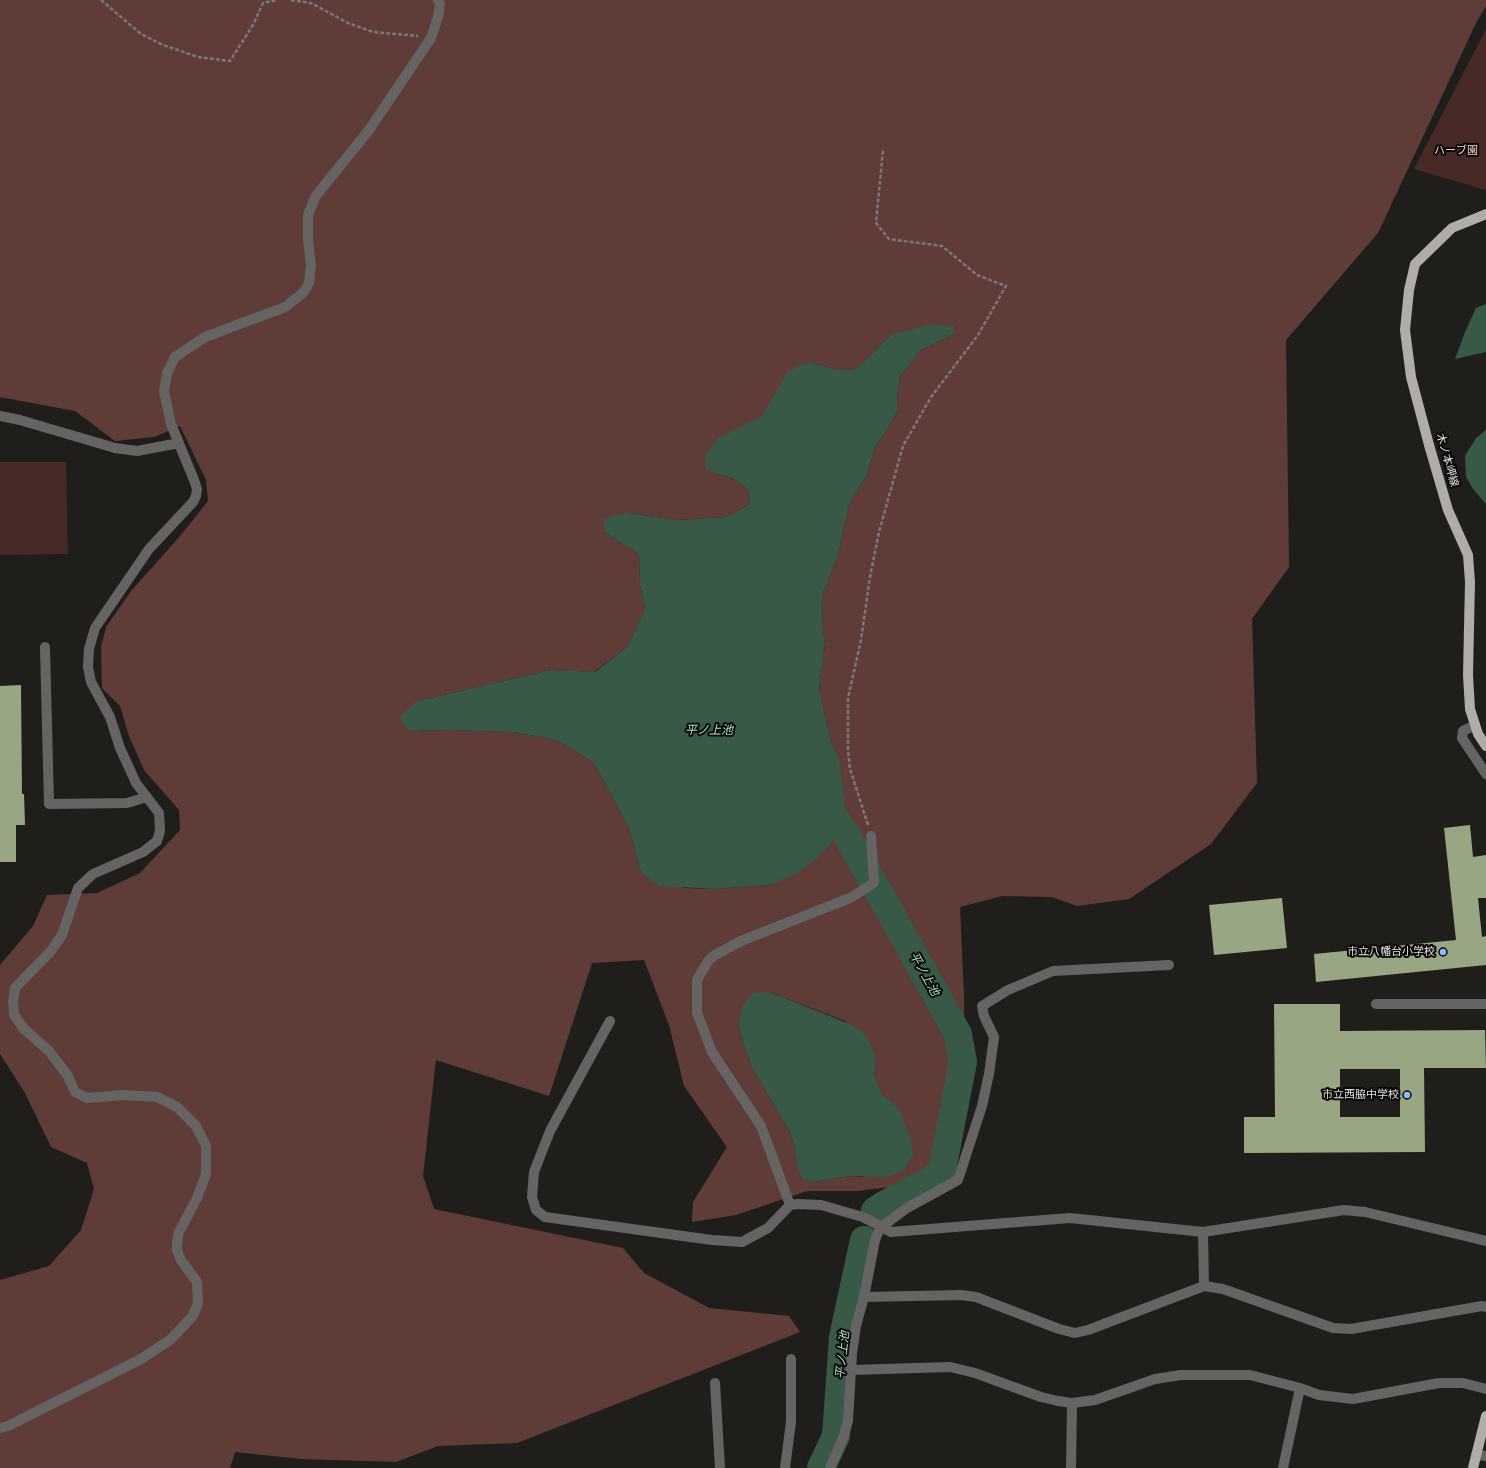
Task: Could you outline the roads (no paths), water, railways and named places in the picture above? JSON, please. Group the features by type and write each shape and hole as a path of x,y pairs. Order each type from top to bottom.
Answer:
{"main road":[{"name":"木ノ本岬線","path":"1486,214 1452,228 1416,264 1409,290 1405,330 1411,377 1429,445 1448,510 1468,555 1470,582 1468,675 1470,709 1478,734 1486,746"},
{"path":"1473,1468 1481,1456 1486,1416"}],"street":[{"path":"0,1428 8,1426 141,1359 170,1340 192,1318 198,1304 197,1282 181,1260 177,1250 179,1232 197,1198 206,1174 206,1146 196,1126 177,1107 156,1097 123,1095 87,1098 75,1092 68,1076 49,1050 24,1029 14,1015 12,1001 15,988 51,951 62,935 78,888 93,874 143,852 156,841 160,831 159,813 136,783 120,748 110,717 91,682 88,667 89,649 95,628 150,549 193,502 197,489 171,424 164,391 167,373 175,357 205,337 285,307 303,293 309,283 311,265 308,240 308,214 315,197 369,130 431,38 438,17 440,4 438,0"},
{"path":"0,416 20,420 115,448 137,451 179,443"},
{"path":"44,647 49,804 127,803 147,798"},
{"path":"1475,725 1463,731 1462,738 1486,774"},
{"path":"790,1205 778,1168 761,1126 712,1052 698,1013 698,980 708,961 715,955 741,941 850,898 874,882 871,836"},
{"path":"830,1468 843,1438 848,1421 851,1370 856,1326 864,1297 875,1240 880,1228 907,1208 958,1180 982,1106 994,1037 984,1016 982,1006 1008,990 1054,971 1169,965"},
{"path":"1376,1004 1486,1004"},
{"path":"610,1021 550,1132 534,1172 532,1197 536,1210 545,1217 712,1240 742,1242 768,1228 790,1205 821,1206 863,1217 880,1228 890,1232 1070,1218 1203,1232 1344,1210 1365,1212 1486,1241"},
{"path":"1203,1232 1204,1286"},
{"path":"864,1297 961,1295 976,1297 1059,1329 1075,1333 1088,1330 1204,1286 1223,1289 1333,1328 1351,1329 1482,1306 1486,1307"},
{"path":"785,1468 791,1422 791,1359"},
{"path":"851,1370 950,1367 975,1373 1041,1397 1058,1402 1072,1403 1095,1400 1155,1379 1181,1375 1250,1375 1300,1388 1319,1395 1352,1399 1439,1383 1463,1383 1486,1389"},
{"path":"715,1383 720,1468"},
{"path":"1283,1468 1300,1388"},
{"path":"1071,1468 1072,1403"}],"water":[{"path":"1486,304 1486,352 1455,359 1476,308"},
{"name":"平ノ上池","path":"927,325 954,326 954,334 921,350 900,376 897,411 886,432 875,447 867,475 849,504 838,556 823,593 822,624 825,644 819,688 830,738 839,759 845,802 833,841 819,856 798,873 769,885 713,889 660,886 641,873 629,828 594,763 556,740 513,732 452,730 410,731 399,718 417,701 551,670 595,672 628,646 645,609 640,585 639,554 604,532 605,518 628,513 677,520 726,517 750,504 748,489 732,478 706,470 705,457 717,439 762,416 788,371 810,362 838,370 856,369 891,335"},
{"path":"1486,430 1486,504 1473,489 1466,477 1465,456 1476,438"},
{"path":"757,992 770,992 845,1022 860,1030 867,1037 874,1052 876,1065 874,1075 882,1094 899,1109 911,1140 913,1154 904,1170 887,1177 850,1176 814,1182 803,1179 798,1170 795,1148 790,1132 752,1068 739,1027 743,1006 750,995"}],"waterway":[{"name":"平ノ上池","path":"816,791 848,837 958,1034 963,1062 941,1175 875,1211"},
{"name":"平ノ上池","path":"821,1468 836,1436 843,1337 864,1240"}],"place":[{"name":"市立八幡台小学校","path":"1443,952"},
{"name":"市立西脇中学校","path":"1407,1095"}],"park label":[{"name":"ハーブ園","path":"1456,151"}]}
